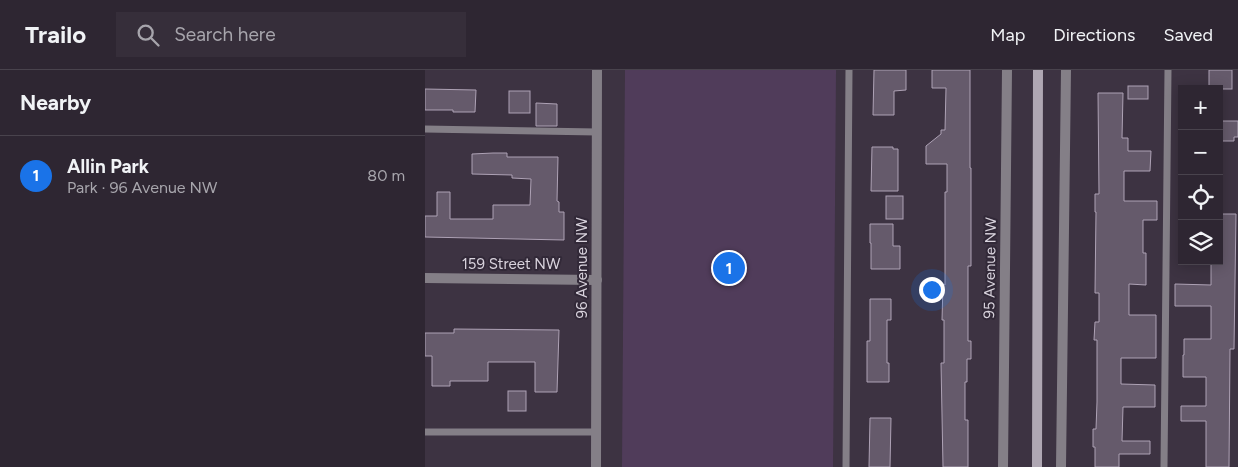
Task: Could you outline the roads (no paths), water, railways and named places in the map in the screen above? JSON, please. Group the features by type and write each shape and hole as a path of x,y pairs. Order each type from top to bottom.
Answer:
{"main road":[{"path":"1037,467 1038,70"}],"street":[{"name":"96 Avenue NW","path":"596,467 597,70"},
{"name":"95 Avenue NW","path":"1003,467 1007,70"},
{"path":"1061,467 1066,70"},
{"name":"159 Street NW","path":"425,278 597,280"}],"lane":[{"path":"846,467 849,70"},
{"path":"1165,467 1168,70"},
{"path":"425,129 597,132"},
{"path":"425,432 596,432"}],"place":[{"name":"Allin Park","path":"729,268"}]}
